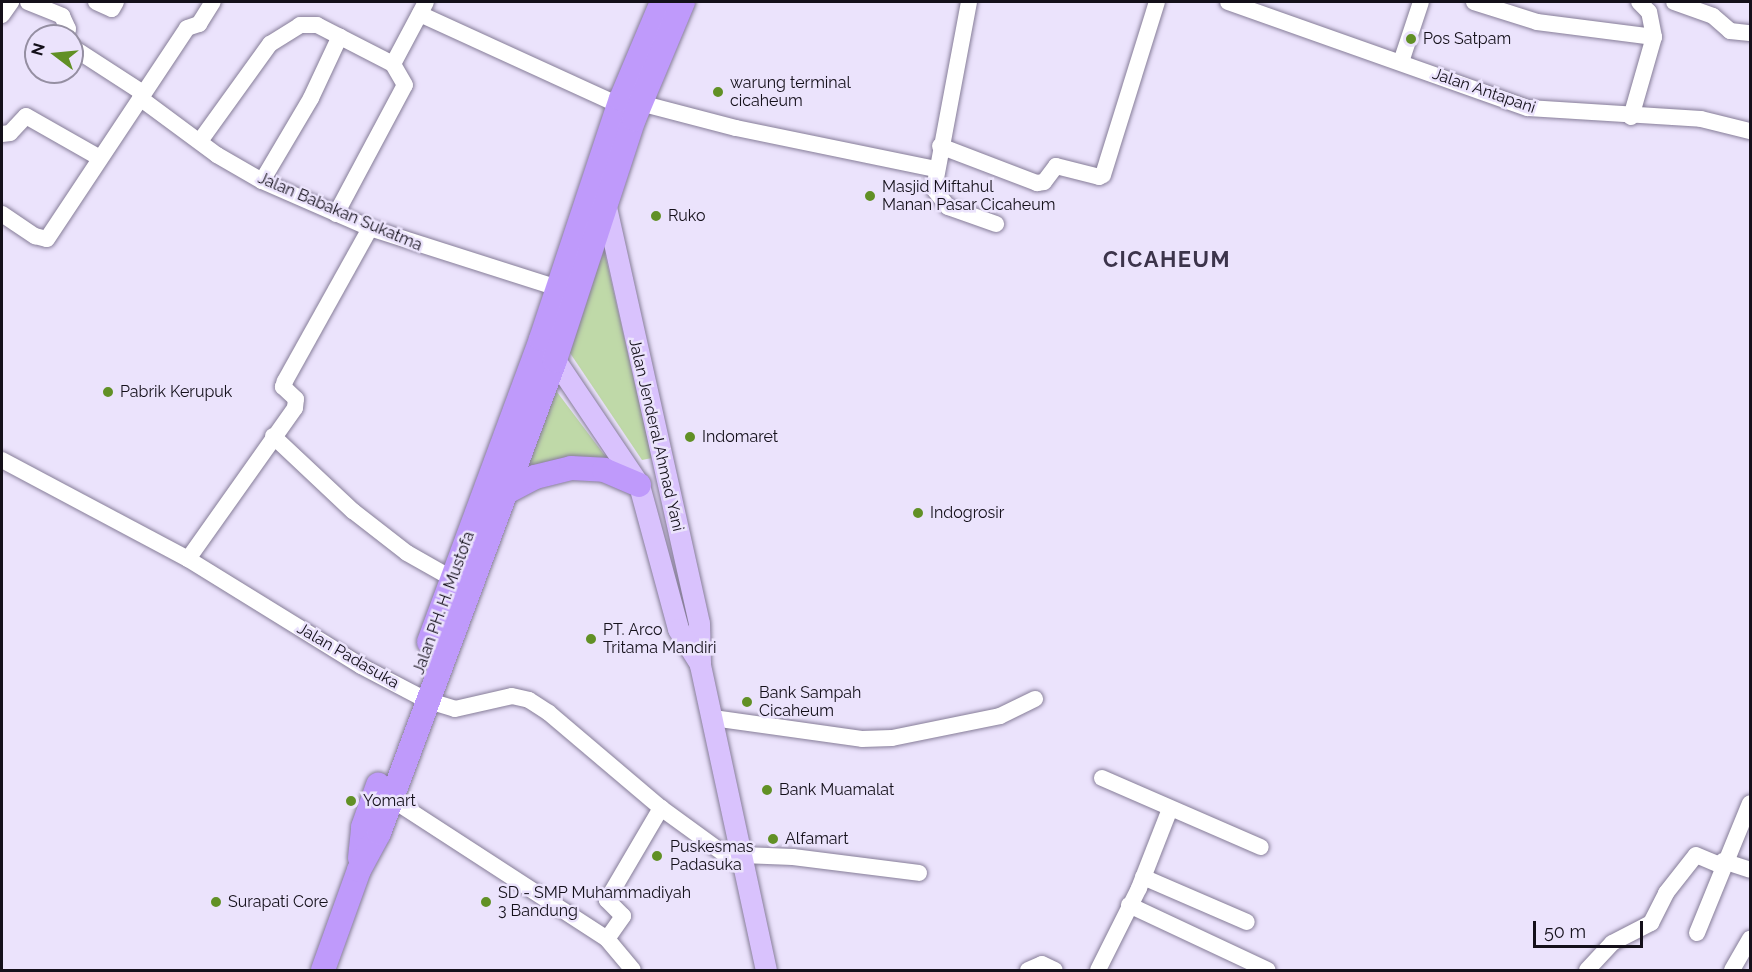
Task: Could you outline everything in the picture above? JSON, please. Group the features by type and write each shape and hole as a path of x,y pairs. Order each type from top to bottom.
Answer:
{"highway":[{"path":"541,339 558,288 629,104 662,2"},
{"path":"555,360 606,207 629,104 683,2"},
{"name":"Jalan PH. H. Mustofa","path":"323,970 359,870 379,832 453,579 541,339"},
{"name":"Jalan PH. H. Mustofa","path":"359,870 363,827 505,494 555,360"},
{"path":"505,494 535,477 571,468 604,470 639,485"}],"main road":[{"name":"Jalan Jenderal Ahmad Yani","path":"606,207 699,623 700,664 766,970"},
{"name":"Jalan Jenderal Ahmad Yani","path":"541,339 639,485 678,629 700,664"},
{"path":"639,485 665,479"}],"street":[{"path":"2,15 11,2"},
{"path":"28,2 62,16 66,24"},
{"path":"62,16 71,2"},
{"path":"96,2 112,9 116,2"},
{"path":"2,214 45,240 187,28 199,24 213,2"},
{"path":"969,2 935,169 936,196 948,207 996,224"},
{"path":"940,146 1037,183 1044,182 1056,166 1099,177 1103,175 1157,2"},
{"name":"Jalan Antapani","path":"1228,2 1528,108 1631,117 1701,119 1750,130"},
{"path":"1401,62 1421,2"},
{"path":"1478,2 1537,22 1654,37"},
{"path":"1631,117 1654,37 1649,12 1639,2"},
{"path":"1674,2 1713,16 1730,31 1750,33"},
{"path":"393,64 423,8 629,104 935,169"},
{"path":"200,141 275,40 308,24 340,36 393,64 405,85 336,214"},
{"path":"262,181 311,98 340,36"},
{"name":"Jalan Babakan Sukatma","path":"84,55 200,141 262,181 370,228 558,288"},
{"path":"2,134 10,133 22,117 31,118 100,158"},
{"path":"188,559 296,405 284,387 285,381 370,228"},
{"path":"273,436 353,511 407,553 453,579"},
{"name":"Jalan Padasuka","path":"2,460 188,559 418,696 455,709 512,696 529,700 549,713 661,808 743,862"},
{"path":"713,718 862,739 892,738 1000,716 1035,699"},
{"path":"1102,778 1261,847"},
{"path":"390,798 608,939 633,970"},
{"path":"1697,933 1722,863 1750,803"},
{"path":"608,939 622,916 607,900 661,808"},
{"path":"1098,970 1143,877 1170,809"},
{"path":"1587,970 1612,943 1651,922 1666,893 1696,855 1750,870"},
{"path":"743,862 793,857 919,873"},
{"path":"1143,877 1247,922"},
{"path":"1129,905 1268,970"},
{"path":"1732,970 1750,939"},
{"path":"1028,970 1042,964 1055,970"}],"green space":[{"path":"604,250 652,458 642,460 568,350"},
{"path":"554,388 609,461 578,458 518,478"}],"place":[{"name":"Pos Satpam","path":"1411,39"},
{"name":"warung terminal cicaheum","path":"718,92"},
{"name":"Masjid Miftahul Manan Pasar Cicaheum","path":"870,196"},
{"name":"Ruko","path":"656,216"},
{"name":"Pabrik Kerupuk","path":"108,392"},
{"name":"Indomaret","path":"690,437"},
{"name":"Indogrosir","path":"918,513"},
{"name":"PT. Arco Tritama Mandiri","path":"591,639"},
{"name":"Bank Sampah Cicaheum","path":"747,702"},
{"name":"Bank Muamalat","path":"767,790"},
{"name":"Yomart","path":"351,801"},
{"name":"Alfamart","path":"773,839"},
{"name":"Puskesmas Padasuka","path":"657,856"},
{"name":"Surapati Core","path":"216,902"},
{"name":"SD - SMP Muhammadiyah 3 Bandung","path":"486,902"}],"district":[{"name":"CICAHEUM","path":"1167,260"}]}
